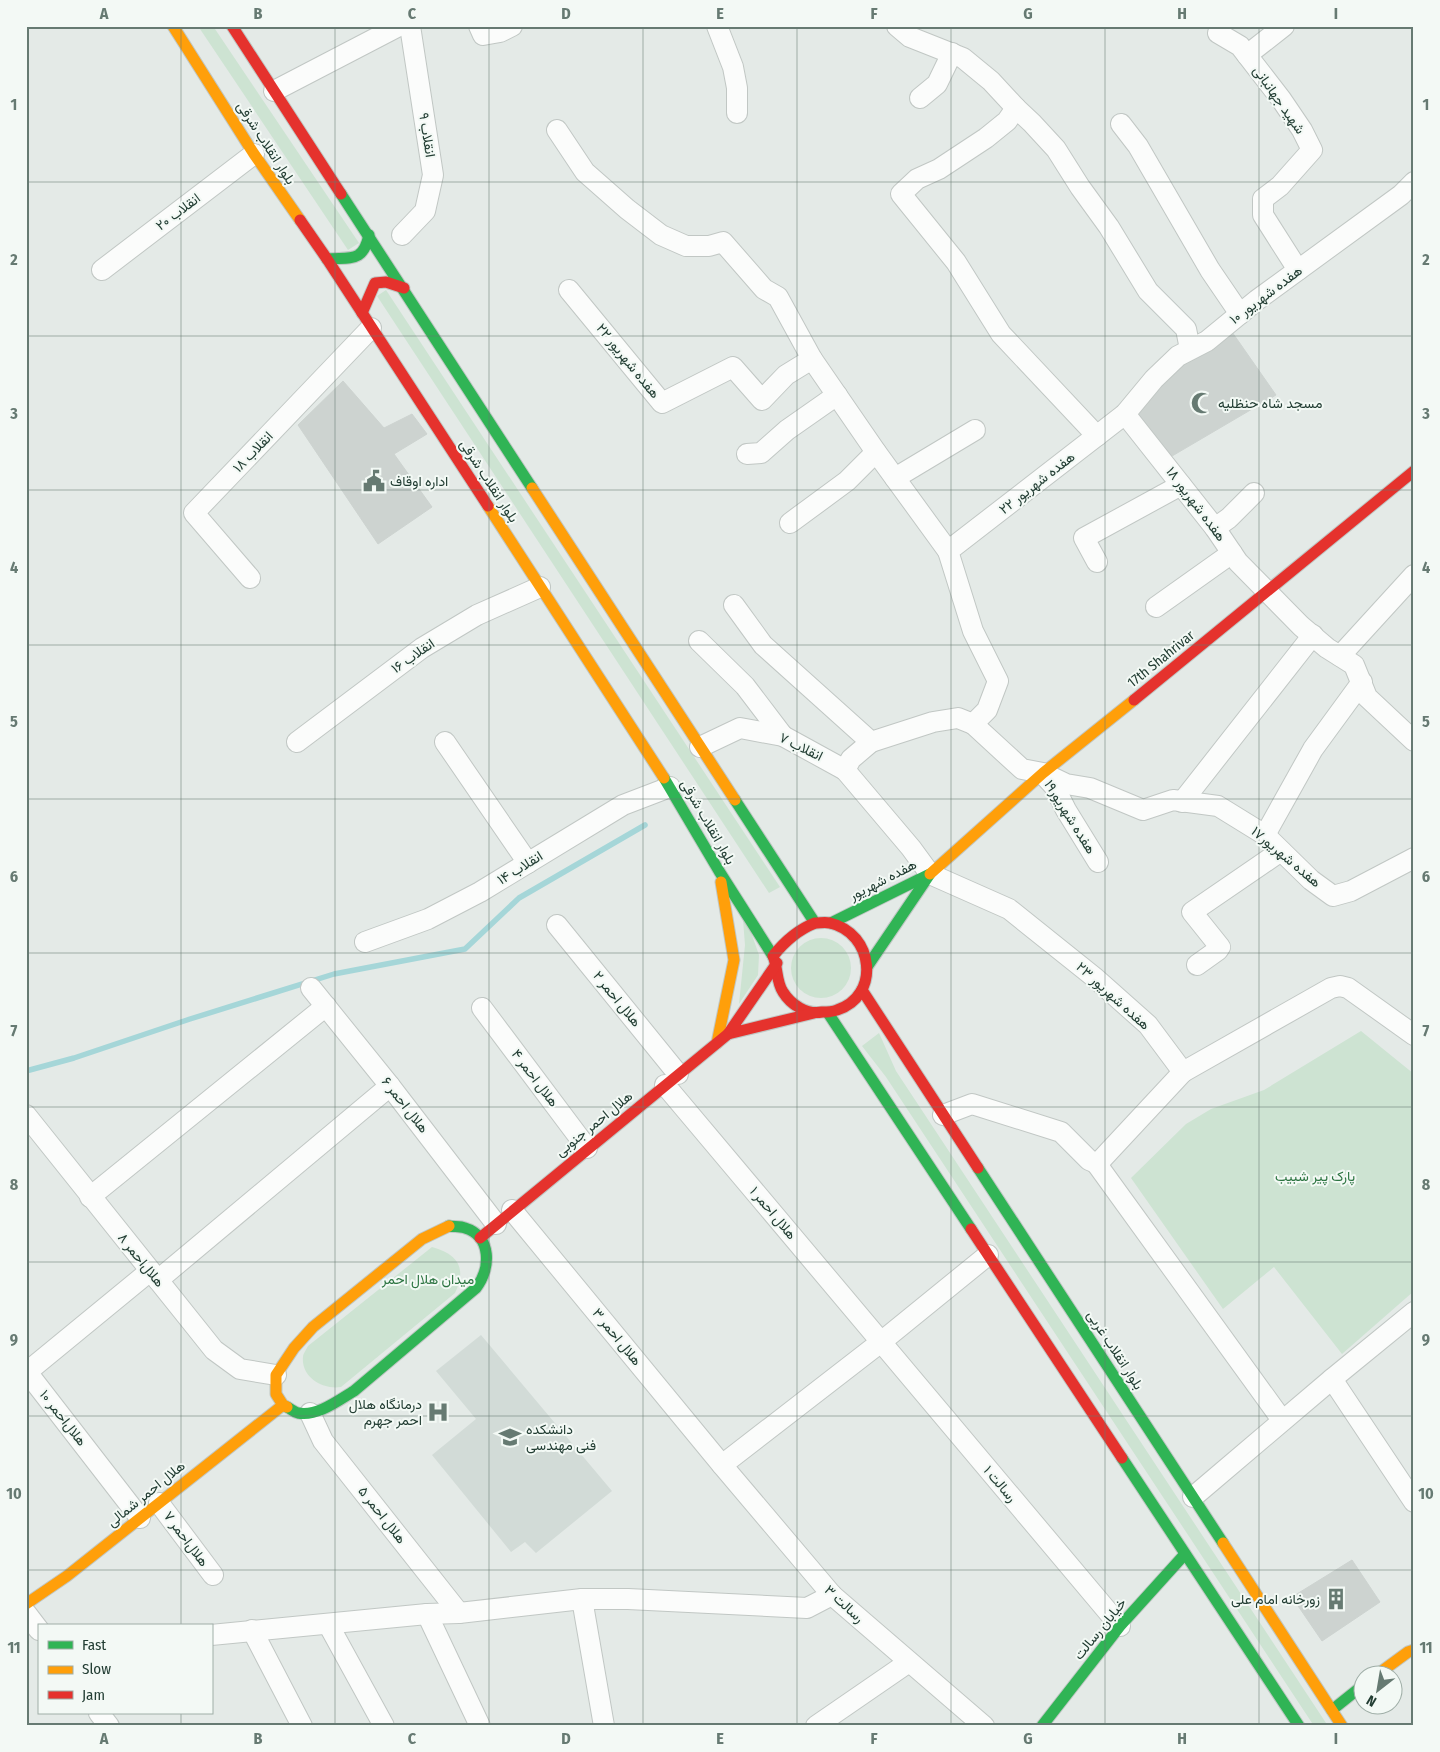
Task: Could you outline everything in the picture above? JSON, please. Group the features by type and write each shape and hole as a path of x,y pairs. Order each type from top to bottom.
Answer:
{"main road":[{"name":"بلوار انقلاب شرقی","path":"173,26 254,154 367,321 670,787 719,871 775,960"},
{"path":"232,26 815,923"},
{"path":"326,259 360,256 366,249 369,235"},
{"path":"367,321 375,283 382,281 391,282 404,288"},
{"name":"17th Shahrivar","path":"930,874 1042,773 1269,591 1414,471"},
{"path":"717,1043 734,960 719,871"},
{"name":"هفده شهریور","path":"830,923 930,874"},
{"name":"هفده شهریور","path":"868,967 930,874"},
{"path":"815,923 830,923 848,930 856,938 866,956 867,976 862,990 854,1001 842,1009 828,1013 814,1013 802,1009 784,993 778,979 775,960 789,936 801,928 815,923"},
{"name":"هلال احمر جنوبی","path":"480,1238 587,1148 728,1034 775,960"},
{"name":"بلوار انقلاب غربی","path":"862,990 1342,1726"},
{"name":"هلال احمر جنوبی","path":"728,1034 814,1013"},
{"path":"828,1013 1299,1726"},
{"path":"449,1226 468,1228 480,1238 487,1250 487,1266 479,1284 459,1303 354,1391 310,1413 297,1414 283,1405 276,1394 276,1374 294,1348 313,1327 422,1239 449,1226"},
{"name":"هلال احمر شمالی","path":"26,1604 68,1576 283,1405"},
{"name":"خیابان رسالت","path":"1042,1726 1120,1626 1185,1554"},
{"path":"1390,1664 1412,1645"},
{"path":"1332,1710 1352,1694"}],"street":[{"path":"274,90 399,26"},
{"name":"انقلاب ۹","path":"402,235 424,211 433,175 410,26"},
{"path":"479,26 483,35 500,32 512,26"},
{"path":"717,26 733,67 737,88 737,113"},
{"path":"898,26 910,37 963,58 991,81 1056,149 1080,187 1109,227 1148,292 1186,328 1190,350"},
{"path":"1246,55 1284,26"},
{"name":"شهید جهانبانی","path":"1227,32 1281,98 1302,130 1312,150 1280,186 1263,199 1263,215 1298,270"},
{"path":"920,98 937,84 952,53"},
{"path":"1016,108 1006,121 986,138 940,168 917,179 901,194 956,262 1001,334 1097,436"},
{"path":"1121,124 1138,146 1210,270 1240,314"},
{"path":"557,130 585,172 627,209 661,235 686,246 709,246 723,242 764,289 778,297 812,359 876,452 948,551 973,631 998,681 987,710 973,724"},
{"name":"انقلاب ۲۰","path":"102,270 254,154"},
{"name":"هفده شهریور ۱۰","path":"1125,414 1154,379 1178,356 1207,341 1298,270 1401,195 1414,182"},
{"name":"هفده شهریور ۲۲","path":"569,290 662,403 733,367 762,400 786,375 812,359"},
{"name":"انقلاب ۱۸","path":"250,578 194,513 367,321"},
{"path":"747,454 761,453 788,430 837,395"},
{"name":"هفده شهریور ۲۲","path":"948,551 1125,414"},
{"name":"هفده شهریور ۱۸","path":"1125,414 1215,528 1238,562 1313,636 1354,665 1367,697 1414,741"},
{"path":"895,478 976,430"},
{"path":"790,523 847,482 876,452"},
{"path":"1097,562 1084,538 1181,485"},
{"path":"1215,528 1229,518 1254,493"},
{"path":"1156,607 1232,553"},
{"path":"1340,656 1414,575"},
{"name":"انقلاب ۱۶","path":"296,742 422,648 477,615 540,587"},
{"path":"734,605 764,645 872,742"},
{"path":"1182,802 1313,636"},
{"path":"699,642 745,686 783,736"},
{"path":"1265,835 1313,749 1362,682"},
{"path":"930,874 911,848 845,770 851,759 872,742 933,722 958,718 973,724 1022,769 1042,773"},
{"name":"انقلاب ۷","path":"700,747 740,728 783,736 845,770"},
{"path":"445,742 528,863"},
{"name":"هفده شهریور۱۷","path":"1042,773 1066,784 1090,788 1143,810 1173,800 1218,806 1265,835 1311,880 1333,896 1351,891 1414,858"},
{"name":"هفده شهریور۱۹","path":"1042,773 1054,786 1066,810 1098,862"},
{"name":"انقلاب ۱۴","path":"365,942 428,919 480,892 623,806 670,787"},
{"path":"1197,965 1220,947 1192,912 1282,851"},
{"name":"هفده شهریور ۲۳","path":"930,874 1009,909 1094,977 1148,1025 1183,1072"},
{"name":"هلال احمر ۲","path":"557,924 671,1079"},
{"path":"1096,1163 1101,1160 1183,1072 1330,988 1340,986 1348,988 1414,1035"},
{"name":"هلال احمر ۶","path":"311,988 390,1086 496,1224"},
{"path":"90,1196 326,1006"},
{"name":"هلال احمر ۴","path":"482,1008 587,1148"},
{"name":"هلال احمر ۱","path":"671,1079 881,1342"},
{"name":"هلال‌احمر ۱۰","path":"140,1518 27,1372 154,1276 390,1086"},
{"path":"943,1115 972,1104 1061,1132 1089,1160 1096,1163 1282,1420"},
{"name":"هلال‌احمر ۸","path":"26,1115 214,1350 240,1369 276,1374"},
{"name":"هلال احمر ۳","path":"512,1210 722,1465"},
{"path":"722,1465 881,1342 988,1256"},
{"path":"1193,1497 1282,1420 1414,1312"},
{"name":"رسالت ۱","path":"881,1342 1120,1626"},
{"path":"1332,1379 1414,1502"},
{"name":"هلال احمر ۵","path":"310,1413 323,1441 459,1612"},
{"name":"رسالت ۳","path":"722,1465 832,1595 984,1726"},
{"name":"هلال‌احمر ۷","path":"159,1503 213,1575"},
{"path":"212,1635 582,1599 628,1599 807,1608 832,1595"},
{"path":"582,1599 604,1726"},
{"path":"26,1613 38,1629"},
{"path":"427,1614 480,1726"},
{"path":"328,1624 384,1726"},
{"path":"252,1630 302,1726"},
{"path":"816,1726 909,1662"},
{"path":"101,1714 109,1726"}],"shaded area":[{"name":"دانشکده فنی مهندسی","path":"481,1335 612,1491 536,1553 525,1542 511,1552 432,1455 476,1419 436,1371"}],"green space":[{"path":"198,26 213,26 359,243 348,250"},
{"path":"386,290 780,887 769,893 377,296"},
{"path":"742,907 759,955 758,975 739,1004 745,945"},
{"path":"821,938 837,943 842,947 846,952 851,968 846,984 842,989 837,993 821,998 805,993 800,989 796,984 791,968 796,952 800,947 805,943"},
{"name":"پارک پیر شبیب","path":"1361,1031 1414,1074 1414,1291 1342,1354 1274,1267 1223,1309 1131,1178 1186,1124 1211,1109 1264,1090"},
{"path":"879,1033 896,1071 1328,1726 1314,1726 886,1077 862,1046"},
{"name":"میدان هلال احمر","path":"432,1247 448,1254 458,1263 460,1276 455,1293 341,1387 328,1387 310,1377 303,1364 303,1356 308,1346"}],"building":[{"name":"مسجد شاه حنظلیه","path":"1232,332 1276,395 1167,459 1137,412 1159,380"},
{"name":"اداره اوقاف","path":"343,381 384,428 412,414 427,434 394,454 432,507 378,544 298,425"},
{"name":"زورخانه امام علی","path":"1352,1560 1380,1602 1322,1641 1292,1597"}],"waterway":[{"path":"26,1071 74,1058 334,974 465,949 519,898 645,825"}],"traffic: fast":[{"path":"341,194 532,488"},
{"path":"327,259 355,257 363,250 369,235"},
{"path":"664,778 719,871 773,956"},
{"path":"735,800 815,923"},
{"path":"831,923 930,874 867,967"},
{"path":"828,1013 971,1229"},
{"path":"978,1168 1223,1543"},
{"path":"287,1407 298,1413 313,1413 354,1391 476,1288 481,1280 486,1263 484,1245 474,1232 463,1227 449,1226"},
{"path":"1122,1458 1299,1726"},
{"path":"1042,1726 1120,1626 1185,1554"},
{"path":"1332,1710 1352,1694"}],"traffic: slow":[{"path":"173,26 254,154 300,220"},
{"path":"532,488 735,800"},
{"path":"488,506 664,778"},
{"path":"930,874 1043,773 1134,700"},
{"path":"717,1043 734,960 721,882"},
{"path":"287,1407 283,1405 276,1394 276,1375 294,1348 313,1327 422,1239 449,1226"},
{"path":"26,1604 67,1576 283,1405"},
{"path":"1223,1543 1342,1726"},
{"path":"1392,1664 1414,1650"}],"traffic: jam":[{"path":"232,26 341,194"},
{"path":"300,220 488,506"},
{"path":"362,313 375,283 386,282 404,288"},
{"path":"1134,700 1414,471"},
{"path":"815,923 830,923 845,929 856,939 863,951 866,965 866,979 861,992 851,1003 837,1010 816,1013 800,1008 786,997 778,979 773,956 792,936 815,923"},
{"path":"777,963 728,1034 814,1013"},
{"path":"862,990 978,1168"},
{"path":"480,1238 728,1034"},
{"path":"971,1229 1122,1458"}],"place":[{"name":"مسجد شاه حنظلیه","path":"1202,403"},
{"name":"اداره اوقاف","path":"374,481"},
{"name":"درمانگاه هلال احمر جهرم","path":"438,1412"},
{"name":"دانشکده فنی مهندسی","path":"510,1437"},
{"name":"زورخانه امام علی","path":"1336,1599"}]}
